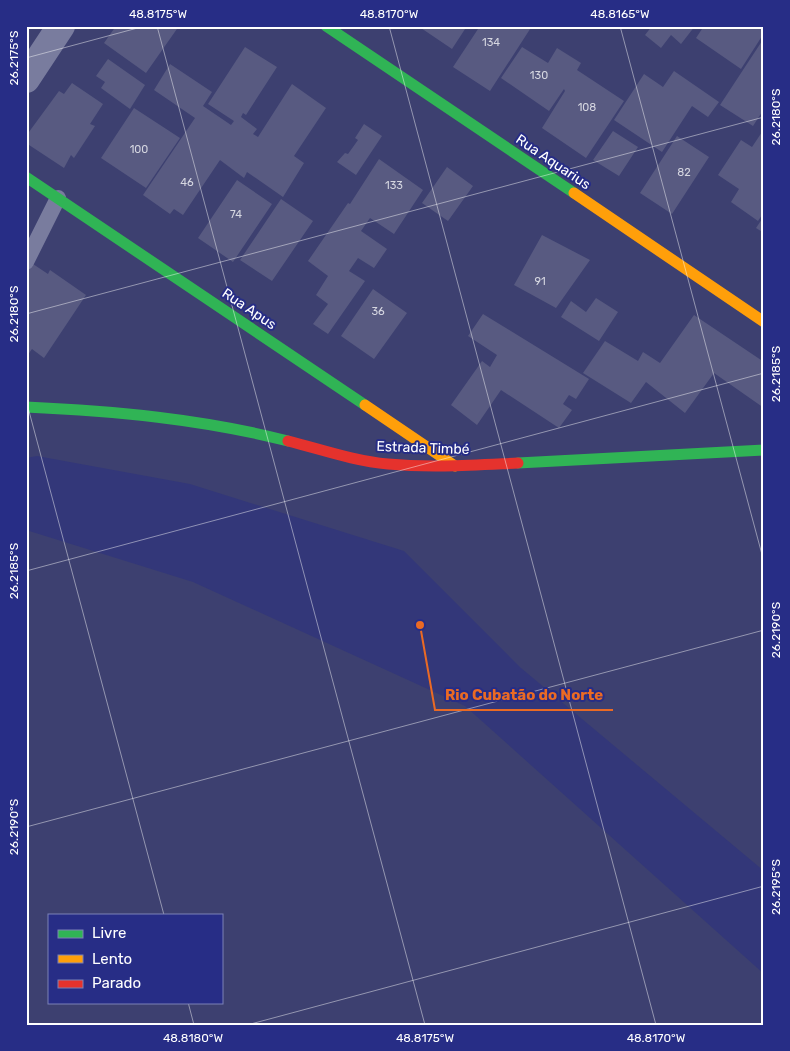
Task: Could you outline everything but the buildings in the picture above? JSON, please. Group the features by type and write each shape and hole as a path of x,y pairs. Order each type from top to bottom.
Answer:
{"street":[{"path":"26,79 61,26"},
{"name":"Rua Aquarius","path":"326,26 764,322"},
{"name":"Rua Apus","path":"26,177 455,466"},
{"name":"Estrada Timbé","path":"26,407 95,410 210,424 263,435 350,458 387,464 455,466 764,450"}],"lane":[{"path":"26,262 58,198"}],"shaded area":[{"path":"37,456 190,484 404,551 521,668 764,871 764,974 465,706 193,582 26,530 26,458"}],"traffic: fast":[{"path":"326,26 574,193"},
{"path":"26,177 365,405"},
{"path":"26,407 158,417 256,433 288,441"},
{"path":"518,463 764,450"}],"traffic: slow":[{"path":"574,193 764,322"},
{"path":"365,405 455,466"}],"traffic: jam":[{"path":"288,441 350,458 388,464 437,466 518,463"}],"place":[{"name":"Rio Cubatão do Norte","path":"420,625"}]}
